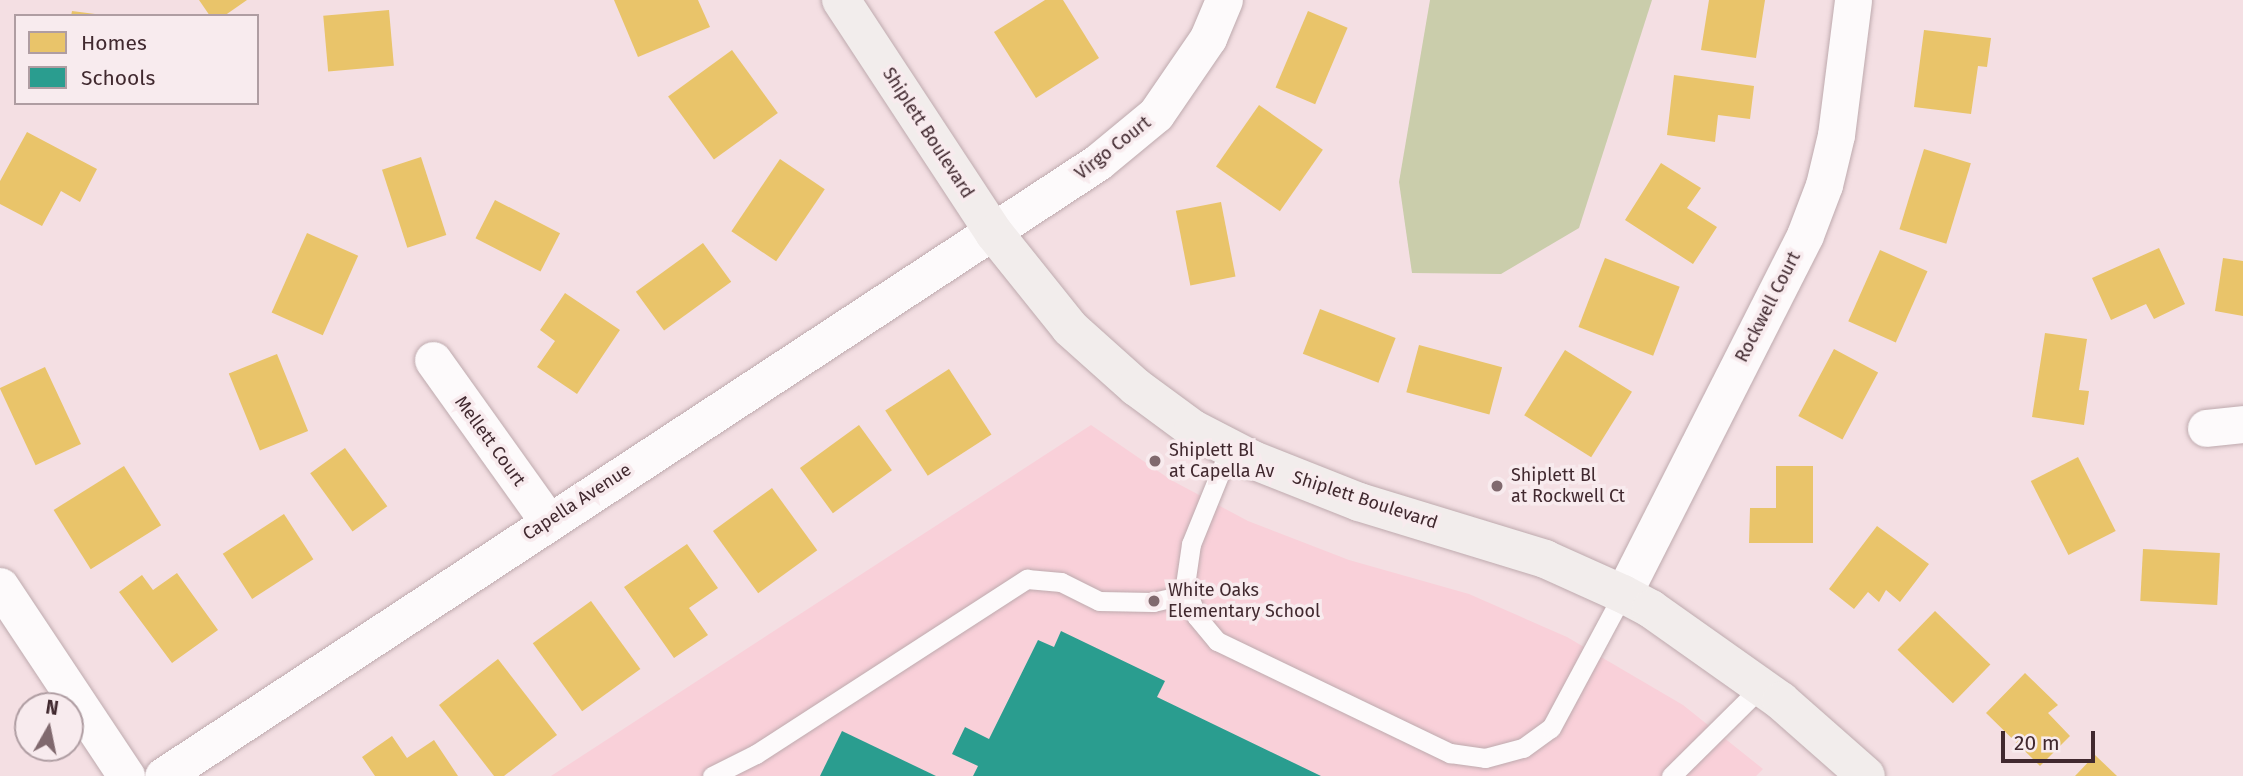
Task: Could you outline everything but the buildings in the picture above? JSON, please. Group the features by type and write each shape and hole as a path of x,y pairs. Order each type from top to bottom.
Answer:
{"street":[{"name":"Shiplett Boulevard","path":"841,0 994,233 1070,328 1126,379 1194,429 1311,485 1545,559 1623,594 1661,616 1761,687 1822,735 1866,776"},
{"name":"Virgo Court","path":"994,233 1098,162 1156,114 1208,38 1224,0"},
{"name":"Rockwell Court","path":"1623,594 1805,235 1824,185 1836,135 1853,0"},
{"name":"Capella Avenue","path":"163,776 548,521 994,233"},
{"name":"Mellett Court","path":"433,360 548,521"},
{"path":"2206,428 2243,424"},
{"path":"0,586 126,776"}],"lane":[{"path":"1230,447 1191,544 1185,585 1196,616 1217,641 1450,753 1485,758 1523,748 1551,728 1623,594"},
{"path":"712,776 756,754 1027,579 1061,582 1100,601 1153,602 1188,594"},
{"path":"1671,776 1761,687"}],"shaded area":[{"name":"White Oaks Elementary School","path":"1091,425 1171,480 1248,521 1349,560 1469,594 1567,637 1683,705 1763,769 1756,776 551,776"}],"green space":[{"path":"1430,0 1652,0 1579,228 1501,274 1412,273 1399,182"}],"place":[{"name":"Shiplett Bl at Capella Av","path":"1155,461"},
{"name":"Shiplett Bl at Rockwell Ct","path":"1497,486"},
{"name":"White Oaks Elementary School","path":"1154,601"}]}
